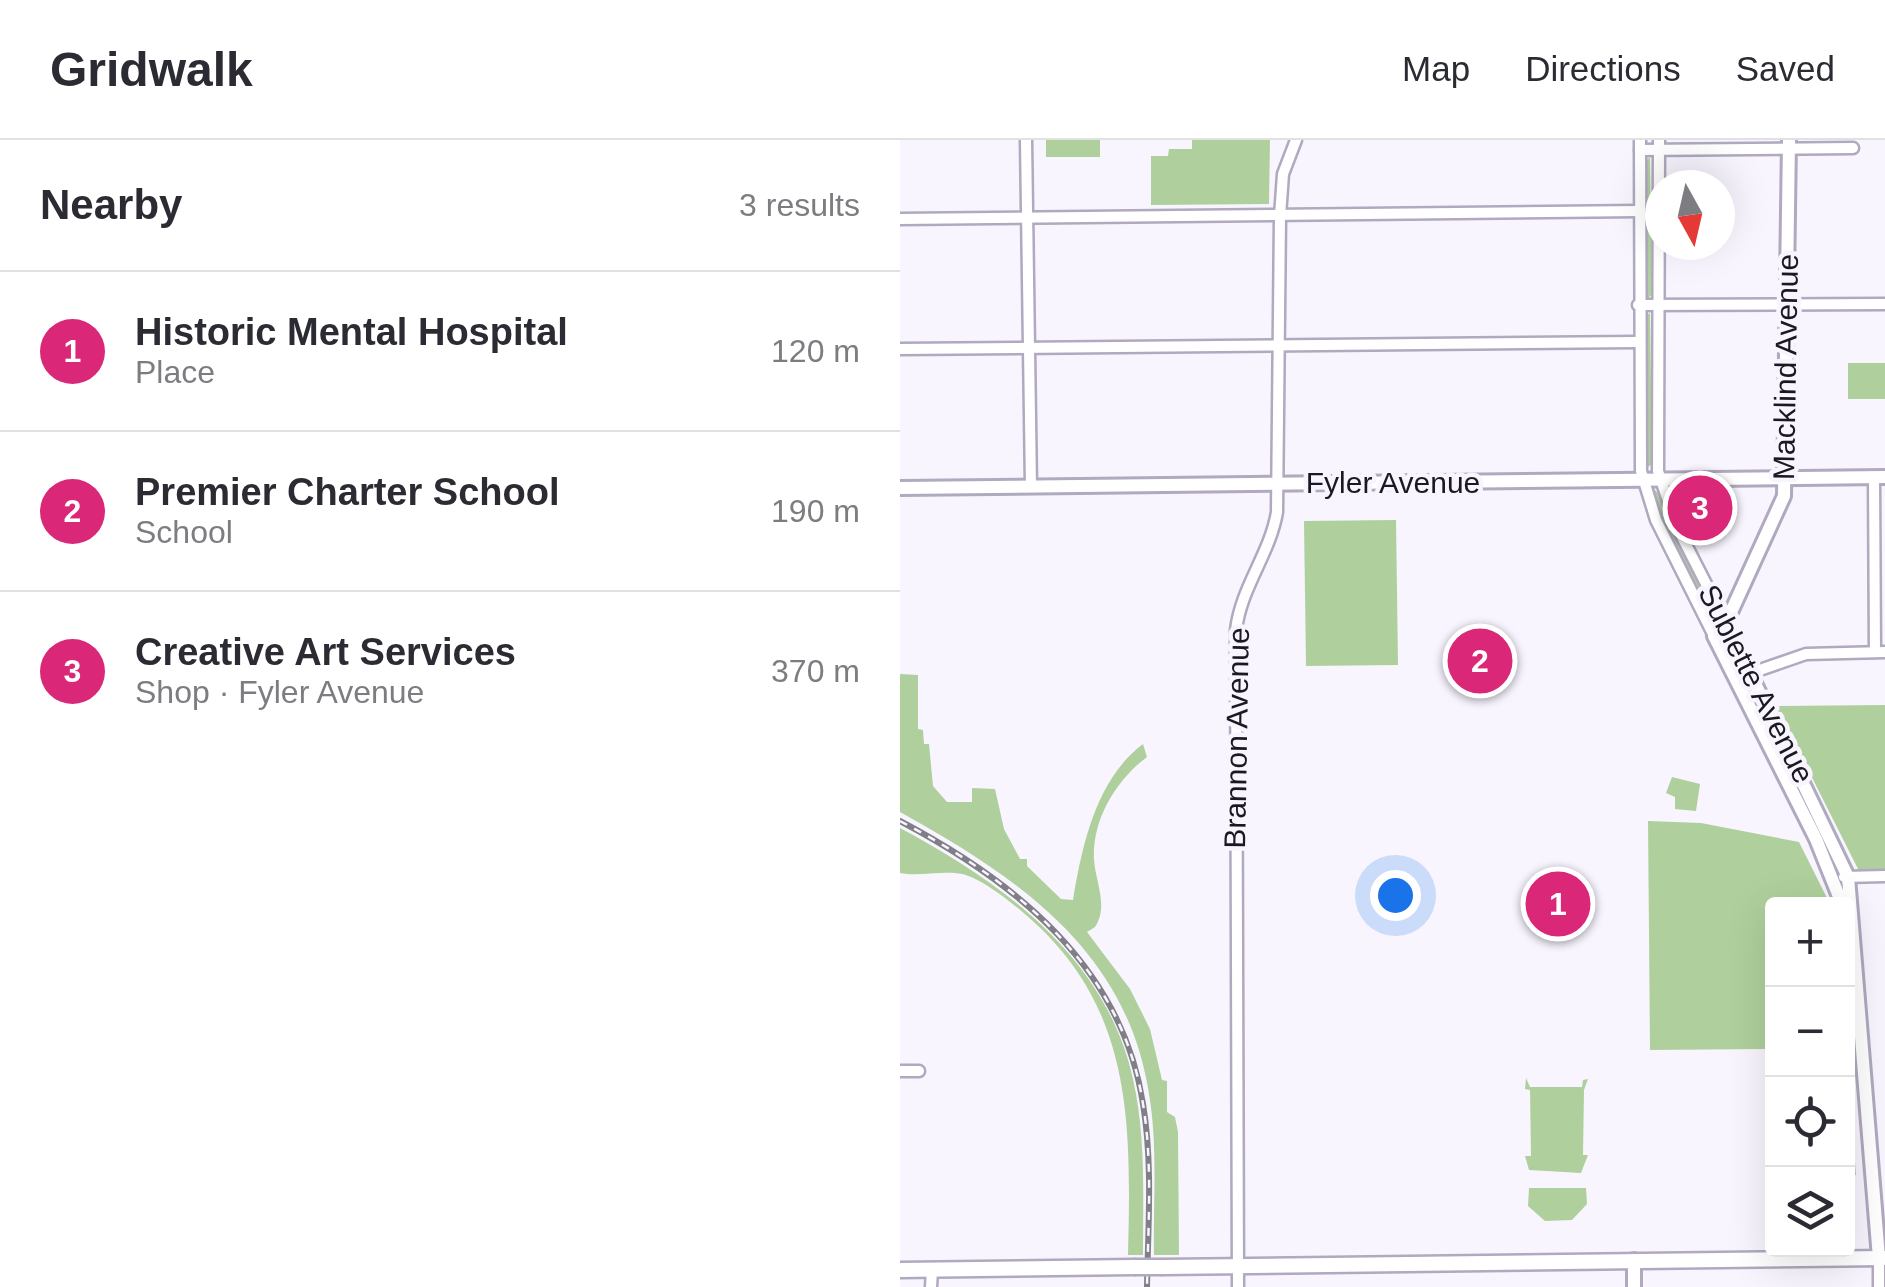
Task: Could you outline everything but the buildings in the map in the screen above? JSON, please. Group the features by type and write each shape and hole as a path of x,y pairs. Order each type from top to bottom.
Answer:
{"main road":[{"path":"900,1270 1882,1258"}],"street":[{"path":"1026,140 1031,487"},
{"name":"Brannon Avenue","path":"1238,1287 1236,630 1242,600 1272,534 1278,483 1282,174 1296,140"},
{"path":"1640,145 1789,144 1854,148"},
{"name":"Macklind Avenue","path":"1714,636 1726,622 1784,496 1789,144"},
{"name":"Sublette Avenue","path":"1640,145 1638,342 1643,481 1656,520 1839,897"},
{"name":"Sublette Avenue","path":"1659,145 1660,480 1678,528 1848,877 1848,897"},
{"path":"900,220 1640,211"},
{"path":"1638,305 1885,304"},
{"path":"900,349 1638,342"},
{"path":"1751,673 1806,654 1880,652 1880,477"},
{"name":"Fyler Avenue","path":"900,488 1880,477"},
{"path":"1832,877 1885,876"},
{"name":"Sublette Avenue","path":"1855,986 1882,1258 1879,1287"},
{"path":"900,1071 919,1071"},
{"path":"1634,1260 1634,1287"},
{"path":"931,1287 932,1270"}],"green space":[{"path":"1046,140 1100,140 1100,157 1046,157"},
{"path":"1192,140 1270,140 1269,204 1151,205 1151,156 1168,156 1169,149 1192,149"},
{"path":"1647,260 1652,260 1652,294 1647,300"},
{"path":"1650,313 1652,464 1648,467 1644,316"},
{"path":"1848,363 1885,363 1885,399 1848,399"},
{"path":"1654,489 1707,603 1702,603 1662,522"},
{"path":"1396,520 1398,665 1306,666 1304,521"},
{"path":"900,674 918,675 918,729 923,730 924,744 929,744 933,786 947,802 972,802 972,788 995,789 1004,829 1020,859 1027,859 1027,866 1061,899 1073,900 1087,836 1103,795 1127,759 1143,744 1147,757 1116,789 1097,830 1094,859 1101,911 1095,927 1087,932 1130,989 1150,1029 1162,1080 1167,1081 1167,1112 1175,1117 1178,1132 1179,1255 1154,1255 1152,1114 1137,1043 1117,998 1060,923 1024,892 985,863 900,812"},
{"path":"1885,705 1885,871 1859,871 1776,706"},
{"path":"1672,777 1700,784 1696,811 1675,809 1675,797 1666,793"},
{"path":"1648,821 1701,823 1799,842 1826,897 1765,897 1765,1049 1650,1050"},
{"path":"900,828 1012,899 1075,960 1100,996 1119,1035 1137,1101 1143,1166 1143,1255 1128,1255 1126,1115 1107,1029 1088,989 1062,951 1026,915 987,885 962,874 900,873"},
{"path":"1526,1078 1530,1087 1582,1087 1583,1080 1588,1079 1584,1090 1583,1155 1588,1155 1581,1173 1529,1170 1525,1156 1531,1156 1530,1090 1525,1089"},
{"path":"1529,1188 1586,1188 1587,1204 1572,1220 1545,1221 1528,1206"}],"railway":[{"path":"900,821 943,845 1022,901 1087,970 1112,1011 1131,1055 1146,1127 1147,1287"}],"place":[{"name":"Creative Art Services","path":"1700,508"},
{"name":"Premier Charter School","path":"1480,661"},
{"name":"Historic Mental Hospital","path":"1558,904"}]}
